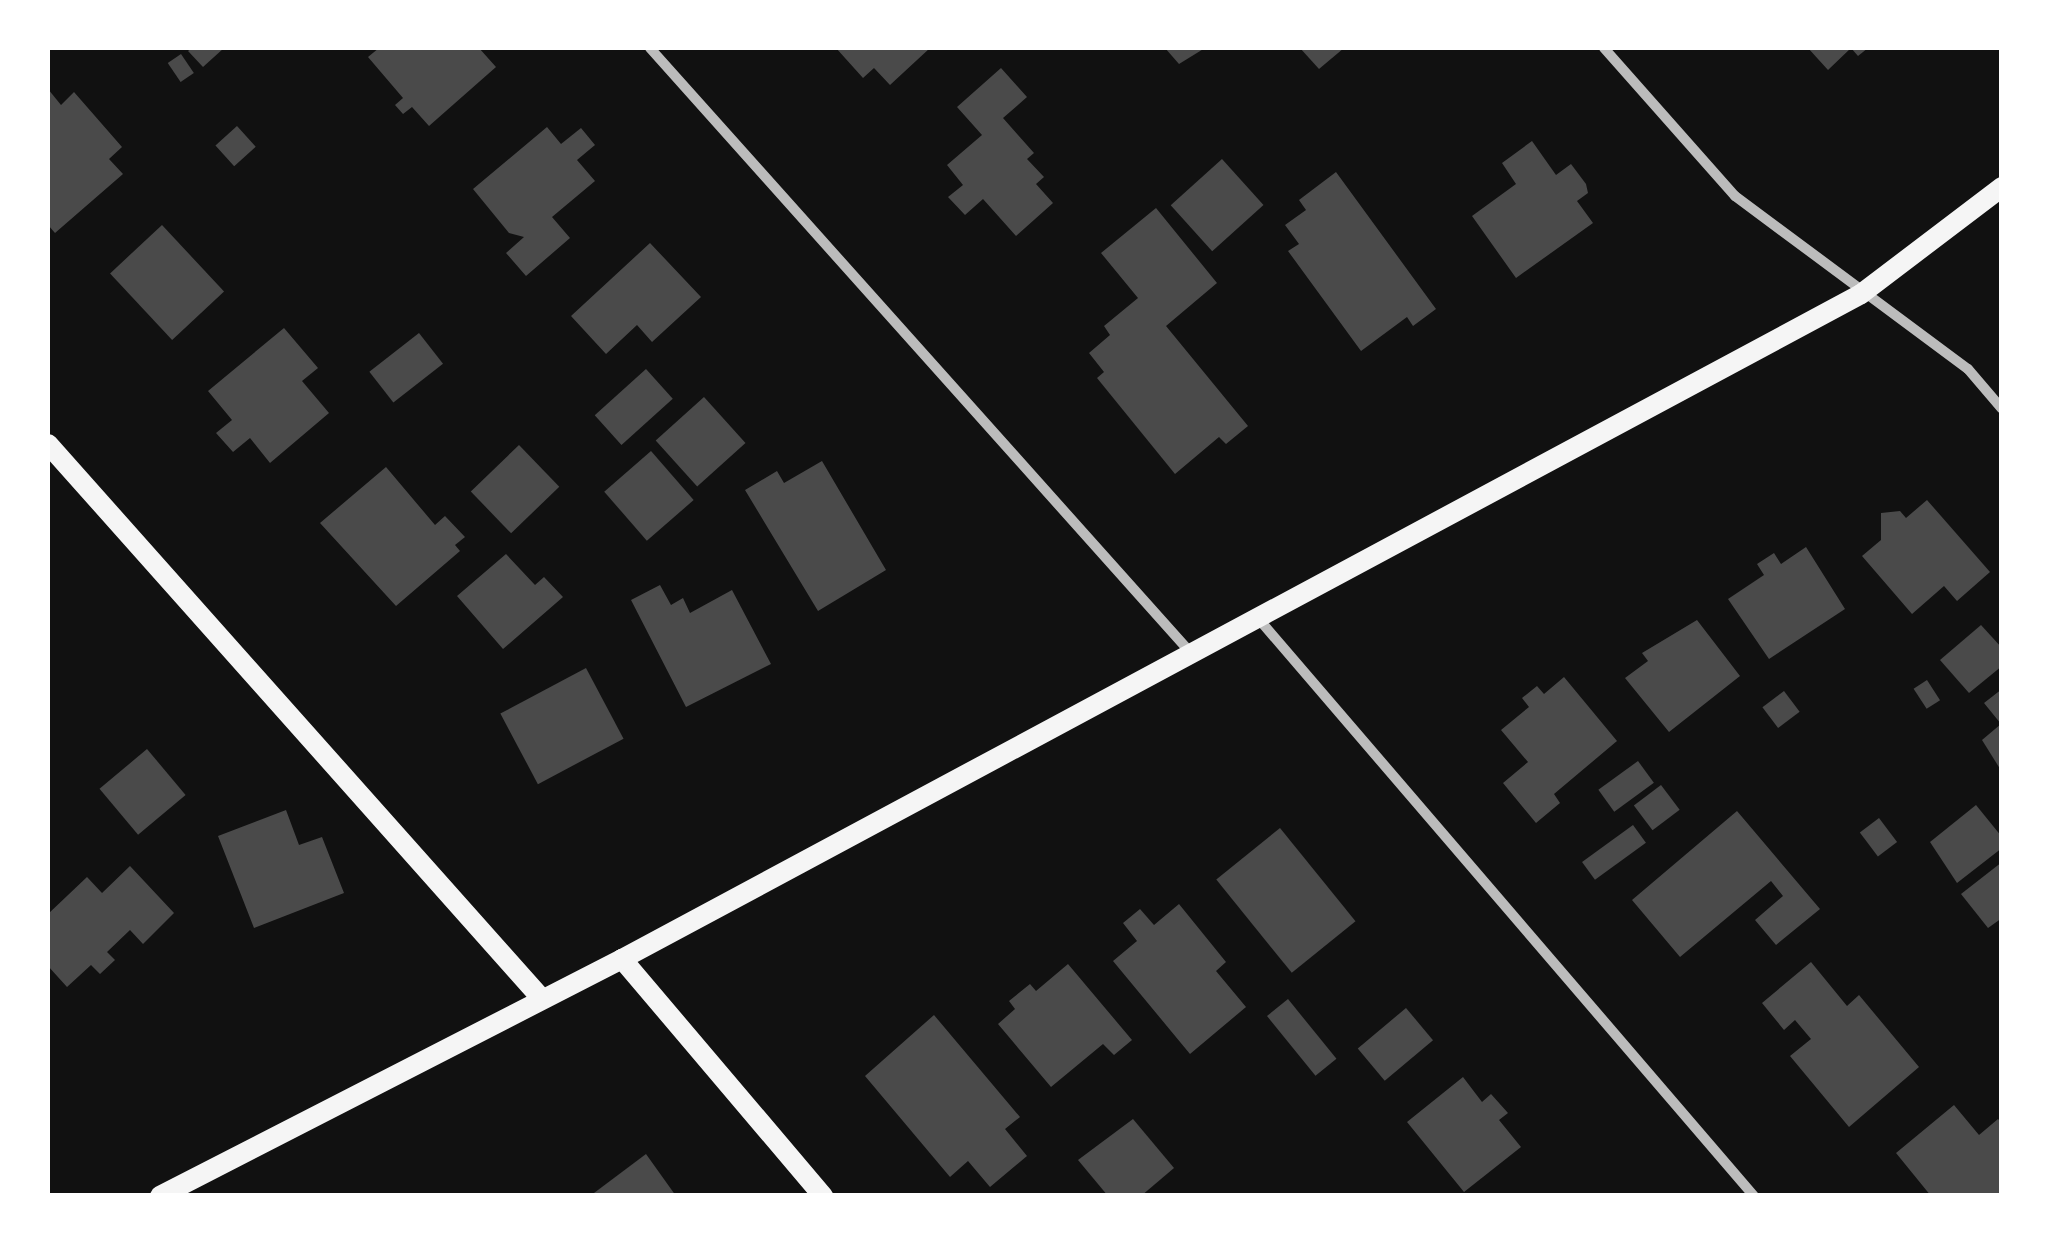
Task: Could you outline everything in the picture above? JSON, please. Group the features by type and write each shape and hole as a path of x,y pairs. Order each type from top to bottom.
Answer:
{"main road":[{"path":"160,1196 622,959 1861,294 2002,187"},
{"path":"48,444 541,998"},
{"path":"622,959 823,1196"}],"street":[{"path":"650,48 1190,652"},
{"path":"1604,48 1735,196 1861,294 1968,370 2002,409"},
{"path":"1257,616 1754,1196"}],"building":[{"path":"224,48 203,67 188,51"},
{"path":"379,48 479,48 496,67 429,126 412,107 403,114 395,105 403,98 368,57"},
{"path":"836,48 930,48 890,85 874,68 863,78"},
{"path":"1165,48 1205,48 1179,64"},
{"path":"1300,48 1344,48 1319,69"},
{"path":"1808,48 1851,48 1828,70"},
{"path":"1851,48 1868,48 1858,56"},
{"path":"181,54 194,73 181,82 168,63"},
{"path":"1001,68 1027,97 1003,118 1034,153 1027,159 1044,177 1036,184 1053,203 1016,236 983,199 965,215 948,197 963,185 947,165 982,135 957,107"},
{"path":"48,89 61,105 74,92 122,147 109,159 123,174 55,233 48,225"},
{"path":"237,126 256,147 234,166 215,145"},
{"path":"547,127 561,144 581,128 595,145 577,160 595,181 552,217 570,238 526,276 506,253 524,237 509,233 473,189"},
{"path":"1532,141 1556,175 1571,164 1586,184 1588,193 1577,201 1593,223 1516,278 1472,216 1516,184 1502,163"},
{"path":"1222,159 1263,205 1212,251 1171,205"},
{"path":"1336,172 1436,309 1413,326 1407,317 1361,351 1288,251 1299,244 1285,225 1306,210 1299,200"},
{"path":"1156,208 1217,283 1166,326 1248,426 1226,444 1219,437 1175,474 1097,378 1104,372 1089,353 1110,335 1104,326 1138,298 1101,253"},
{"path":"162,225 224,292 172,340 110,273"},
{"path":"650,243 701,297 652,342 637,325 606,354 571,316"},
{"path":"284,328 318,368 302,381 329,413 270,463 250,438 233,452 216,433 232,420 208,391"},
{"path":"419,333 443,364 393,403 369,372"},
{"path":"646,369 673,399 621,445 595,415"},
{"path":"704,397 745,443 697,487 656,440"},
{"path":"519,445 559,487 511,533 471,492"},
{"path":"651,451 694,500 647,541 604,492"},
{"path":"822,461 886,570 818,611 745,490 777,471 784,483"},
{"path":"386,467 435,525 445,516 465,537 455,545 460,551 396,606 320,523"},
{"path":"1927,500 1990,572 1957,601 1944,586 1912,614 1862,556 1881,540 1881,513 1900,511 1906,518"},
{"path":"1806,547 1845,609 1769,659 1728,599 1764,575 1757,564 1774,553 1781,564"},
{"path":"506,554 535,585 544,577 563,597 503,649 457,596"},
{"path":"660,585 671,605 683,598 690,613 732,590 771,664 686,707 631,600"},
{"path":"1697,620 1740,676 1669,732 1625,678 1648,661 1642,653"},
{"path":"1981,625 2002,648 2002,666 1969,693 1940,660"},
{"path":"586,668 624,739 538,784 500,714"},
{"path":"1564,677 1617,741 1554,794 1560,803 1536,823 1503,783 1528,762 1501,730 1529,707 1522,698 1537,686 1544,694"},
{"path":"1927,680 1940,700 1927,709 1914,689"},
{"path":"2002,689 2002,772 1982,740 2001,724 1984,703"},
{"path":"1784,691 1800,712 1778,728 1762,707"},
{"path":"147,749 186,795 138,835 100,789"},
{"path":"1638,761 1654,783 1614,812 1598,790"},
{"path":"1661,785 1680,810 1653,830 1634,805"},
{"path":"1976,805 2002,837 2002,848 1957,883 1930,842"},
{"path":"286,810 299,845 322,837 344,893 254,928 218,836"},
{"path":"1737,811 1820,909 1776,945 1755,920 1783,896 1771,881 1680,957 1632,900"},
{"path":"1879,818 1897,842 1878,856 1860,832"},
{"path":"1633,825 1646,843 1595,880 1582,862"},
{"path":"1280,828 1356,921 1292,973 1216,880"},
{"path":"2002,862 2002,918 1988,928 1961,894"},
{"path":"130,866 174,913 143,944 130,930 107,952 115,960 100,974 91,965 67,987 48,966 48,914 87,877 102,893"},
{"path":"1179,904 1226,962 1216,971 1246,1007 1190,1054 1113,961 1137,941 1123,923 1140,909 1154,925"},
{"path":"1811,962 1847,1006 1859,995 1919,1067 1849,1127 1790,1056 1811,1039 1795,1020 1784,1030 1762,1003"},
{"path":"1068,964 1132,1040 1114,1055 1103,1044 1051,1087 998,1024 1015,1009 1009,1001 1030,984 1036,991"},
{"path":"1288,999 1336,1059 1315,1076 1267,1016"},
{"path":"1406,1008 1433,1040 1385,1081 1358,1048"},
{"path":"934,1015 1020,1117 1005,1129 1027,1156 990,1187 968,1161 950,1177 865,1076"},
{"path":"1463,1077 1482,1102 1491,1094 1508,1113 1499,1120 1521,1147 1464,1192 1407,1122"},
{"path":"1954,1105 1979,1135 1998,1119 2002,1123 2002,1196 1931,1196 1896,1153"},
{"path":"1133,1119 1174,1168 1141,1196 1108,1196 1078,1160"},
{"path":"646,1154 676,1196 590,1196"}]}
